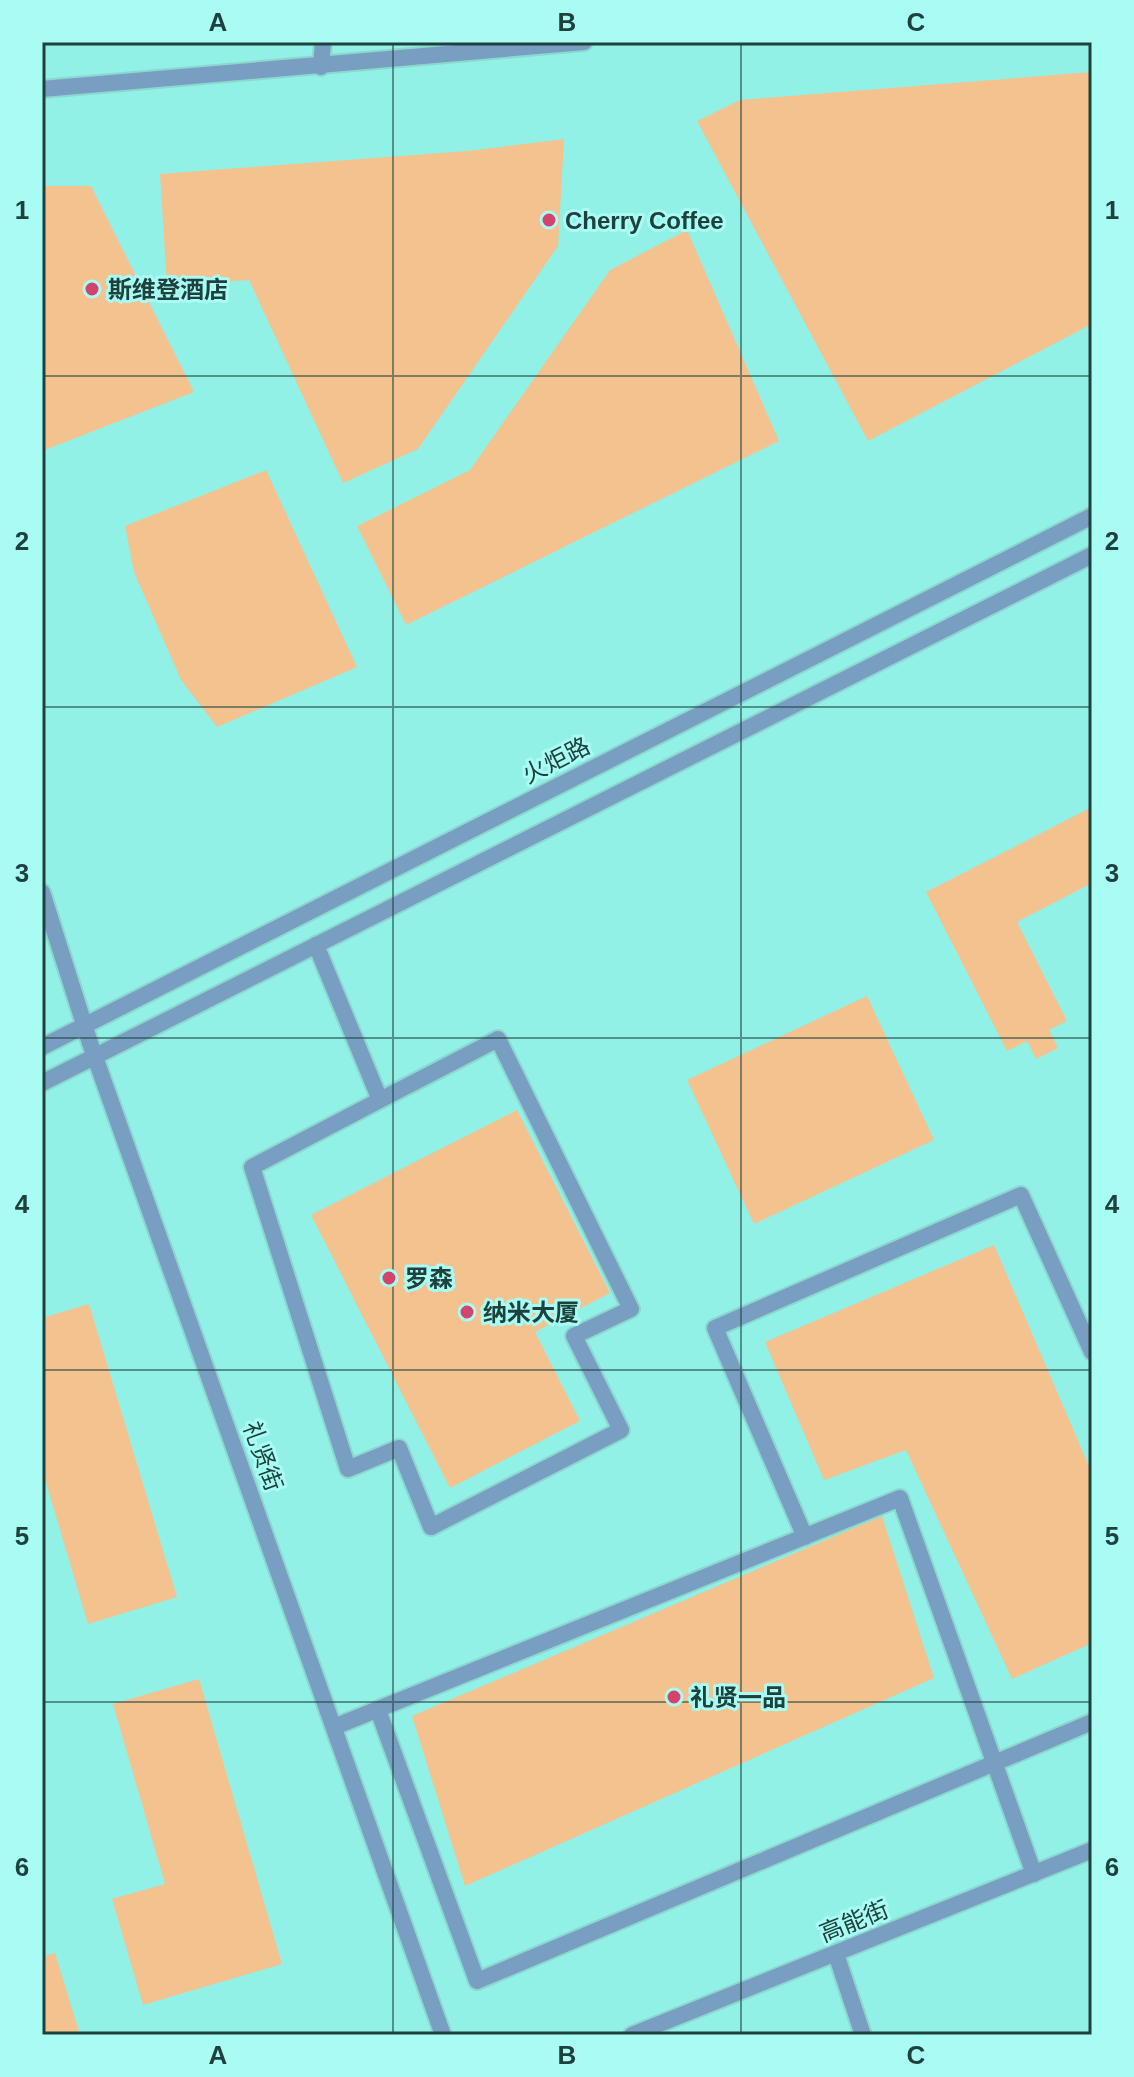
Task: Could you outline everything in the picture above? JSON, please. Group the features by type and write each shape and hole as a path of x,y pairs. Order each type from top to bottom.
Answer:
{"street":[{"path":"321,67 323,42"},
{"path":"42,89 584,42"},
{"name":"火炬路","path":"42,1047 1092,516"},
{"path":"42,1083 1092,555"},
{"name":"礼贤街","path":"42,892 95,1056 443,2035"},
{"path":"316,945 380,1100"},
{"path":"498,1039 631,1309 574,1336 621,1430 431,1527 399,1448 348,1469 252,1167 380,1100 498,1039"},
{"path":"805,1537 715,1328 1021,1195 1092,1352"},
{"path":"334,1727 900,1498 1034,1874"},
{"path":"378,1710 477,1981 1092,1722"},
{"name":"高能街","path":"632,2035 1092,1850"},
{"path":"836,1954 863,2035"}],"shaded area":[{"path":"42,42 1092,42 1092,2035 42,2035"}],"building":[{"path":"1092,72 1092,324 868,441 697,121 740,100"},
{"path":"564,139 558,246 418,449 343,483 249,280 167,286 160,174 468,151"},
{"name":"斯维登酒店","path":"42,186 91,186 194,392 42,451"},
{"path":"687,230 779,441 406,625 357,526 470,470 610,270"},
{"path":"266,470 357,667 217,727 181,680 134,572 125,526"},
{"path":"1092,807 1092,883 1017,922 1067,1021 1049,1030 1058,1048 1036,1059 1027,1041 1007,1051 926,892"},
{"path":"867,996 934,1140 754,1224 687,1080"},
{"name":"纳米大厦","path":"517,1110 610,1293 535,1332 580,1421 450,1488 311,1215"},
{"path":"994,1245 1092,1473 1092,1643 1012,1679 906,1450 824,1480 765,1342"},
{"path":"89,1304 177,1597 88,1624 42,1469 42,1318"},
{"name":"礼贤一品","path":"882,1516 934,1678 465,1886 412,1716"},
{"path":"199,1679 282,1964 143,2005 112,1899 165,1884 113,1704"},
{"path":"55,1953 80,2035 42,2035 42,1957"}],"place":[{"name":"Cherry Coffee","path":"549,220"},
{"name":"斯维登酒店","path":"92,289"},
{"name":"罗森","path":"389,1278"},
{"name":"纳米大厦","path":"467,1312"},
{"name":"礼贤一品","path":"674,1697"}]}
